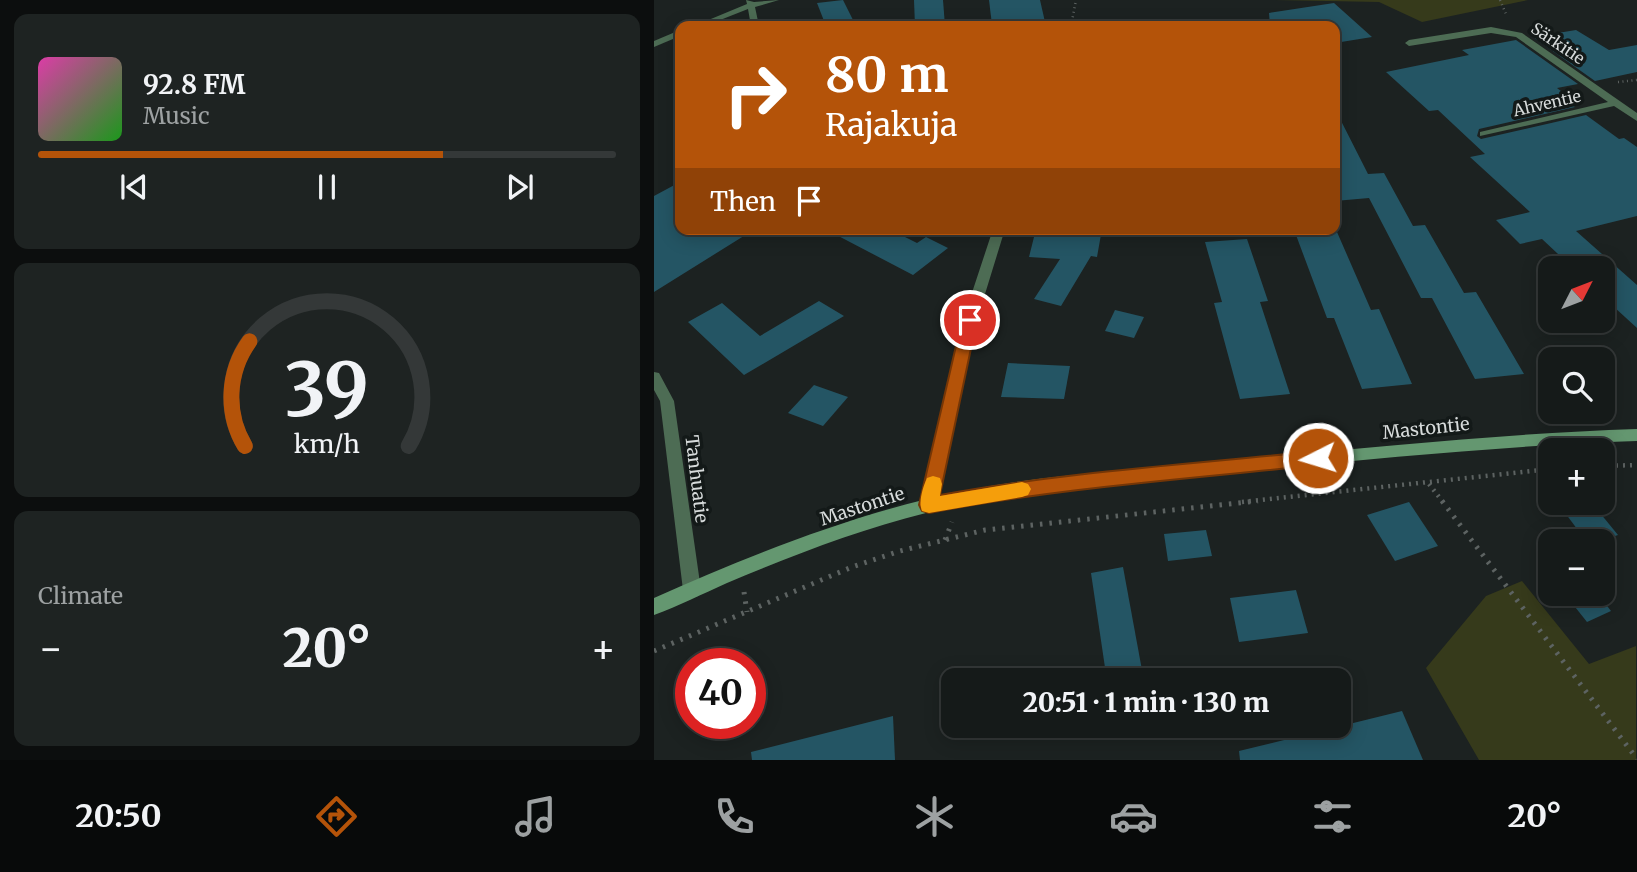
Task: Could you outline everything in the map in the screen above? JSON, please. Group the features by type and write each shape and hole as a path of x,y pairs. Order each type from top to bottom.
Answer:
{"street":[{"path":"709,21 751,2 775,0"},
{"path":"751,2 754,21"},
{"name":"Särkitie","path":"1409,43 1492,30 1510,33 1527,39 1636,118"},
{"path":"654,44 675,35"},
{"name":"Ahventie","path":"1484,134 1616,103"},
{"path":"929,505 970,320 997,235"},
{"name":"Tanhuatie","path":"654,377 661,403 692,590"},
{"name":"Mastontie","path":"654,607 863,524 929,505 988,494 1477,442 1636,435"}],"path":[{"path":"1072,21 1076,0"},
{"path":"1615,466 1636,465"},
{"path":"654,651 852,567 900,551 985,530 1538,470"},
{"path":"1428,483 1636,759"}],"green space":[{"path":"1275,0 1528,0 1422,22 1379,2"},
{"path":"1522,581 1538,601 1538,606 1542,606 1589,664 1636,646 1636,760 1479,760 1426,668 1486,596"}],"building":[{"path":"843,0 854,21 824,21 817,3"},
{"path":"914,0 943,0 945,21 915,21"},
{"path":"989,0 1040,0 1045,21 992,21"},
{"path":"1334,3 1372,37 1340,42 1340,21 1270,21 1269,13"},
{"path":"1576,30 1609,50 1637,45 1637,72 1595,81 1533,37"},
{"path":"1516,40 1578,84 1557,88 1571,99 1566,100 1575,107 1479,129 1477,136 1481,139 1586,115 1619,139 1624,138 1637,147 1637,216 1576,231 1604,256 1560,256 1542,239 1520,244 1496,220 1530,212 1470,157 1485,154 1438,110 1429,111 1386,72 1469,55 1462,50"},
{"path":"1340,119 1368,174 1384,173 1413,226 1425,225 1464,293 1476,292 1524,374 1475,379 1432,298 1421,298 1369,198 1340,201"},
{"path":"675,185 675,235 745,235 654,292 654,196"},
{"path":"836,235 901,235 917,243 926,237 948,248 913,275"},
{"path":"1034,235 1101,235 1097,257 1091,256 1061,306 1034,299 1060,259 1029,257"},
{"path":"1296,235 1338,235 1371,310 1379,309 1412,384 1362,389 1334,318 1327,318"},
{"path":"1247,239 1268,301 1260,302 1290,394 1240,399 1214,303 1222,302 1205,242"},
{"path":"1615,266 1637,285 1637,328 1615,308"},
{"path":"819,301 844,316 744,375 688,322 722,303 760,336"},
{"path":"1115,310 1144,317 1134,338 1105,331"},
{"path":"1008,363 1070,366 1064,399 1001,397"},
{"path":"814,385 848,397 823,426 788,413"},
{"path":"1409,502 1438,546 1395,561 1367,515"},
{"path":"1567,515 1602,515 1613,529 1577,529"},
{"path":"1206,530 1212,556 1168,561 1164,534"},
{"path":"1123,567 1142,668 1105,668 1091,573"},
{"path":"1296,590 1308,633 1239,642 1230,598"},
{"path":"1574,606 1607,606 1611,611 1587,622"},
{"path":"1402,711 1423,760 1240,760 1239,751 1292,738 1351,738 1351,724"},
{"path":"893,716 895,760 752,760 751,752"}],"slow traffic":[{"path":"933,484 929,505 1022,489"}],"route":[{"path":"970,320 929,505 961,498 1083,482 1318,458"}]}
